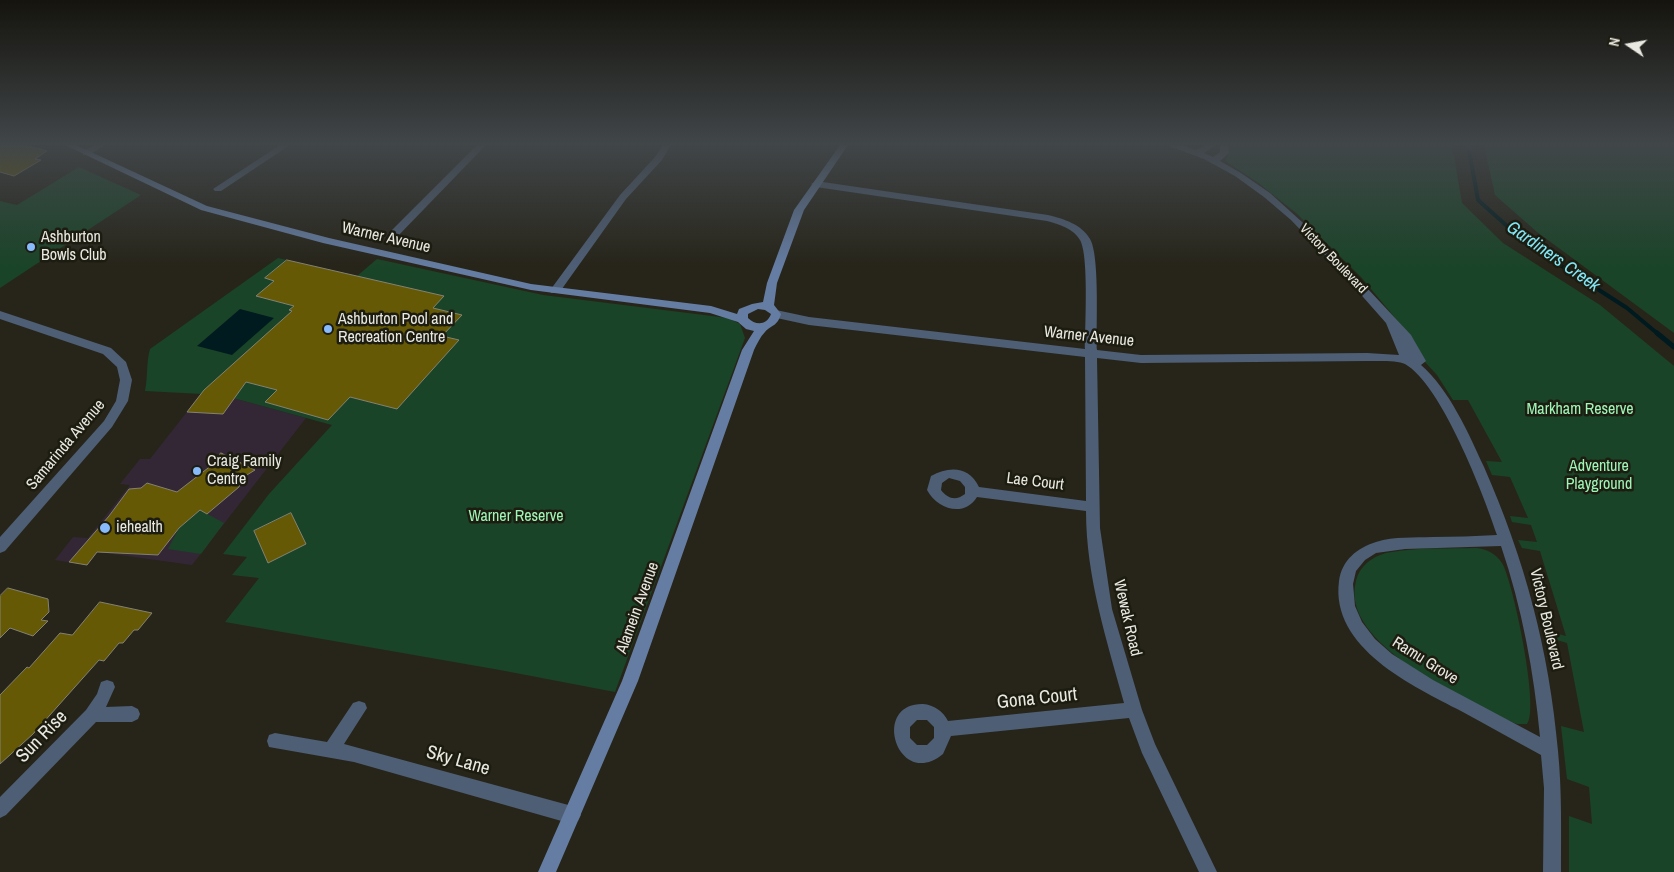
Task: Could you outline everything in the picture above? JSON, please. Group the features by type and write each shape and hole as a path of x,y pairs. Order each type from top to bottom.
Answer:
{"street":[{"name":"Warner Avenue","path":"155,186 214,212 386,255 522,286 748,315"},
{"path":"218,190 225,186"},
{"path":"392,236 442,186"},
{"path":"555,291 623,197 633,186"},
{"path":"748,315 772,283 799,210 815,186"},
{"name":"Wewak Road","path":"828,186 1048,218 1075,228 1086,238 1090,254 1093,507 1095,543 1105,609 1114,646 1134,710 1171,798 1208,872"},
{"name":"Victory Boulevard","path":"1253,186 1321,244 1391,322 1408,356 1438,391 1469,448 1507,540 1519,577 1534,636 1544,697 1550,752 1552,872"},
{"path":"748,315 762,327 773,314 772,283"},
{"name":"Warner Avenue","path":"773,314 809,321 1091,354 1171,360 1408,356"},
{"path":"748,315 773,314"},
{"name":"Samarinda Avenue","path":"0,315 107,351 122,365 126,380 122,401 108,424 0,547"},
{"name":"Alamein Avenue","path":"748,315 748,350"},
{"name":"Alamein Avenue","path":"547,872 630,681 748,350 762,327"},
{"name":"Lae Court","path":"972,491 1093,507"},
{"name":"Ramu Grove","path":"1507,540 1400,544 1376,547 1355,560 1349,570 1346,579 1346,598 1353,620 1361,633 1386,659 1414,678 1550,752"},
{"name":"Sun Rise","path":"0,809 92,715 103,698 107,687"},
{"path":"331,750 358,708"},
{"name":"Gona Court","path":"943,729 1134,710"},
{"name":"Sun Rise","path":"92,715 132,714"},
{"name":"Sky Lane","path":"275,741 354,754 572,815"}],"shaded area":[{"name":"Craig Family Centre","path":"201,394 222,395 306,418 192,565 98,552 87,565 55,560 73,537 88,538 130,485 120,484 140,459 150,459"}],"green space":[{"name":"Ashburton Bowls Club","path":"49,186 120,186 141,195 0,288 0,201 17,205"},
{"name":"Markham Reserve","path":"1262,186 1459,186 1462,203 1503,243 1600,305 1674,366 1674,872 1569,872 1569,816 1592,824 1589,787 1567,779 1561,726 1584,732 1567,643 1547,637 1546,631 1566,636 1540,551 1522,548 1518,540 1537,542 1531,525 1512,522 1510,516 1528,518 1510,477 1492,475 1486,461 1502,462 1468,400 1453,400 1401,325 1361,277 1296,213"},
{"path":"1493,186 1674,186 1674,333 1537,232 1495,195"},
{"name":"Warner Reserve","path":"278,258 357,276 377,259 543,295 728,318 740,324 745,338 615,692 225,622 259,578 232,575 247,557 223,554 269,494 332,425 222,395 145,391 148,360 150,349"},
{"path":"200,510 224,523 201,554 168,549 179,528"},
{"path":"1476,548 1491,552 1497,557 1507,575 1524,645 1528,672 1530,714 1527,724 1517,724 1509,721 1437,683 1410,666 1385,647 1367,626 1356,604 1356,581 1358,575 1365,565 1380,555 1413,549"}],"water":[{"path":"240,309 274,318 232,355 197,346"}],"building":[{"name":"Ashburton Pool and Recreation Centre","path":"287,260 444,296 433,308 462,315 442,336 459,340 397,409 350,397 328,420 265,402 277,390 246,382 223,414 187,412 204,390 292,311 289,310 294,306 256,296 274,281 265,278"},
{"path":"221,453 255,470 242,478 239,487 207,514 200,510 179,528 158,555 97,552 87,565 69,562 109,516 129,489 141,488 147,483 177,492 212,465"},
{"path":"291,513 306,544 268,563 254,531"},
{"path":"8,588 48,599 49,612 41,620 48,621 33,636 10,628 0,638 0,596"},
{"path":"100,602 152,613 138,630 134,630 123,643 119,643 104,661 99,660 33,734 0,764 0,695 27,667 29,668 60,633 72,635"}],"waterway":[{"name":"Gardiners Creek","path":"1475,186 1478,200 1526,243 1627,308 1658,334"},
{"name":"Gardiners Creek","path":"1657,333 1674,347"}],"place":[{"name":"Ashburton Bowls Club","path":"31,247"},
{"name":"Ashburton Pool and Recreation Centre","path":"328,329"},
{"name":"Craig Family Centre","path":"197,471"},
{"name":"iehealth","path":"105,528"}],"park label":[{"name":"Adventure Playground","path":"1599,476"}]}
